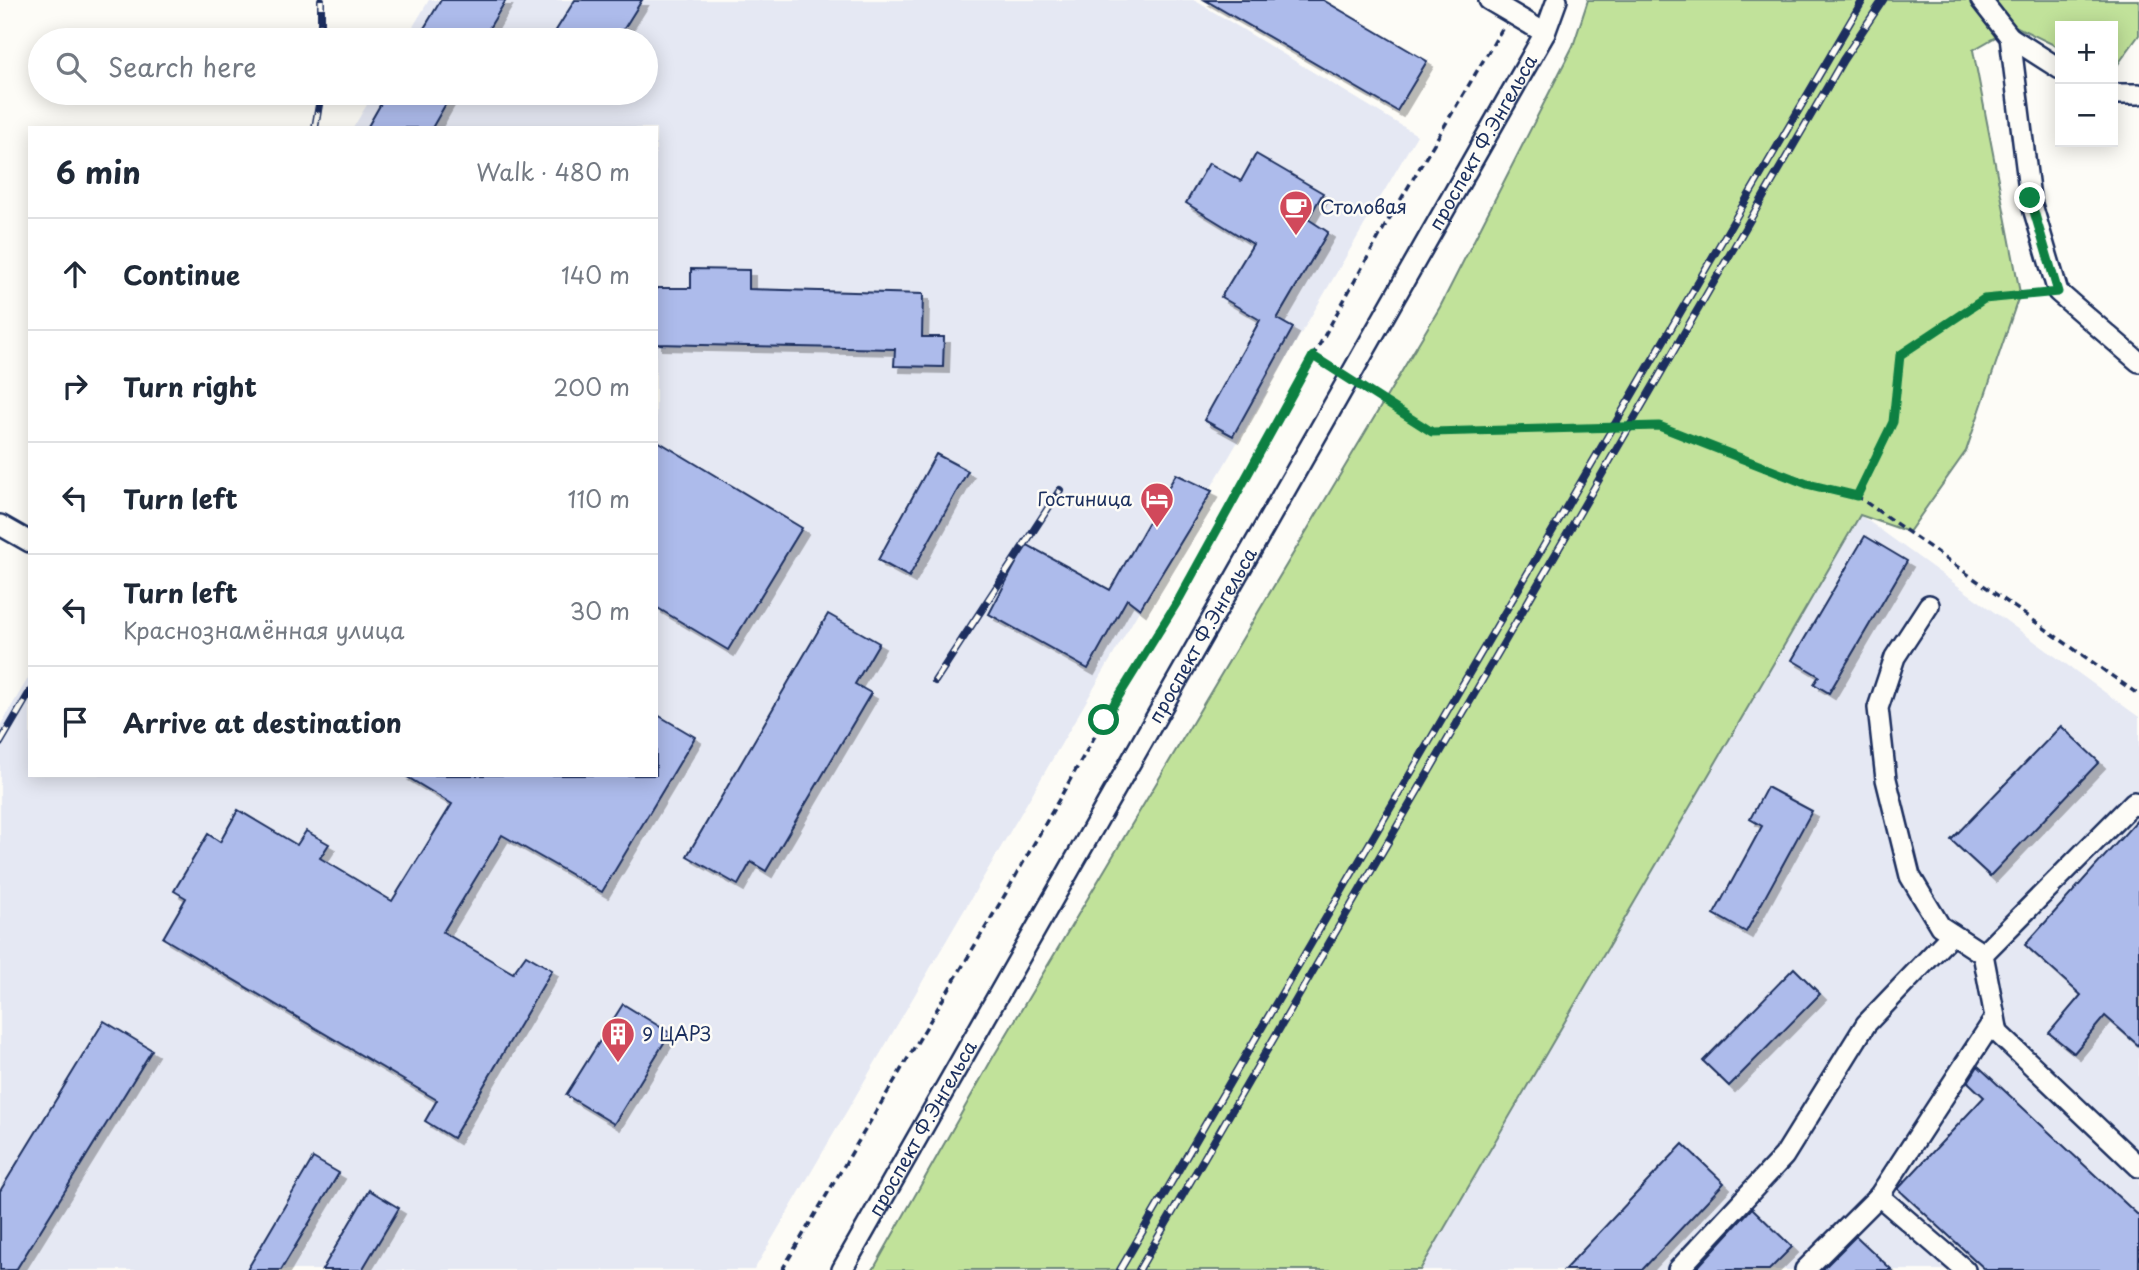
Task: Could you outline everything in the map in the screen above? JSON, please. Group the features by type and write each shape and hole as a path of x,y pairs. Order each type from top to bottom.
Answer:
{"street":[{"path":"1489,0 1545,33"},
{"name":"проспект Ф.Энгельса","path":"842,1270 1349,381 1545,33 1558,0"},
{"path":"1981,0 2010,37 2055,66"},
{"path":"2010,37 2030,198 2058,292 2139,362"},
{"path":"2118,94 2139,94"},
{"path":"0,525 28,541"},
{"path":"1929,606 1895,657 1878,708 1886,779 1910,876 1940,926 1983,954 1998,1033 2139,1167"},
{"path":"1983,954 2134,802 2139,806"},
{"path":"1678,1270 1784,1156 1866,1024 1952,934"},
{"path":"1804,1270 1879,1196 1994,1018"},
{"path":"1879,1196 1965,1270"}],"path":[{"path":"782,1270 1006,893 1104,720 1179,599 1385,226 1512,13"},
{"path":"1857,496 1893,422 1900,355 1984,299 2058,292"},
{"path":"1313,356 1432,432 1659,426 1807,484 1857,496 2139,695"}],"shaded area":[{"path":"429,0 1194,0 1417,135 754,1270 0,1270 0,726 28,678 28,777 658,777 658,126 354,126 367,105 658,105 658,28 412,28"},
{"path":"1860,515 2139,717 2139,1270 1420,1270"}],"green space":[{"path":"1588,0 2139,0 2139,35 2118,64 2118,21 2055,21 2055,46 2015,26 1973,50 2020,293 1966,451 1909,532 1860,515 1420,1270 873,1270 992,1059 1440,307 1573,46"}],"building":[{"path":"441,0 506,0 489,28 424,28"},
{"path":"575,0 642,0 624,28 558,28"},
{"path":"1205,0 1323,0 1427,61 1397,111"},
{"path":"380,105 445,105 433,126 368,126"},
{"path":"1256,154 1323,193 1308,219 1328,232 1277,319 1293,328 1233,436 1204,420 1260,320 1221,297 1253,244 1186,203 1209,163 1241,181"},
{"path":"691,269 749,270 749,289 923,294 922,337 944,337 943,367 894,366 895,349 658,344 658,288 691,288"},
{"path":"658,441 802,528 728,650 658,608"},
{"path":"936,454 968,471 909,577 878,560"},
{"path":"1176,474 1212,491 1140,609 1127,599 1088,669 989,614 1026,544 1110,590"},
{"path":"1865,536 1907,561 1829,693 1814,684 1819,676 1792,660"},
{"path":"828,614 879,643 855,684 871,693 766,871 751,862 738,885 687,856"},
{"path":"658,715 695,737 602,892 502,835 443,932 513,973 526,955 552,970 453,1138 425,1121 437,1100 163,938 186,898 174,891 208,834 220,842 238,810 297,845 306,831 329,844 320,858 392,901 452,804 407,777 658,777"},
{"path":"2061,726 2099,762 1990,876 1951,840"},
{"path":"1767,787 1812,811 1746,932 1714,914 1762,826 1750,819"},
{"path":"2139,818 2139,1046 2105,1016 2074,1053 2049,1033 2081,995 2025,945"},
{"path":"1794,968 1820,994 1729,1086 1703,1061"},
{"name":"9 ЦАРЗ","path":"623,1004 670,1033 614,1124 566,1095"},
{"path":"104,1021 152,1050 16,1270 0,1270 0,1191"},
{"path":"1978,1066 2139,1216 2139,1270 1986,1270 1898,1189 1984,1097 1968,1082"},
{"path":"1683,1144 1724,1183 1642,1270 1564,1270"},
{"path":"313,1158 339,1173 281,1270 247,1270"},
{"path":"369,1190 399,1208 362,1270 322,1270"},
{"path":"1752,1208 1792,1247 1769,1270 1695,1270"},
{"path":"1856,1236 1892,1270 1822,1270"}],"railway":[{"path":"321,0 321,28"},
{"path":"1120,1270 1863,0"},
{"path":"1139,1270 1843,60 1883,0"},
{"path":"315,126 319,105"},
{"path":"935,681 1060,490"},
{"path":"0,743 28,695"}],"place":[{"name":"Столовая","path":"1296,237"},
{"name":"Гостиница","path":"1157,529"},
{"name":"9 ЦАРЗ","path":"618,1064"}],"route":[{"path":"1104,720 1179,599 1313,356 1432,432 1659,426 1807,484 1857,496 1893,422 1900,355 1984,299 2058,292 2030,198"}]}
